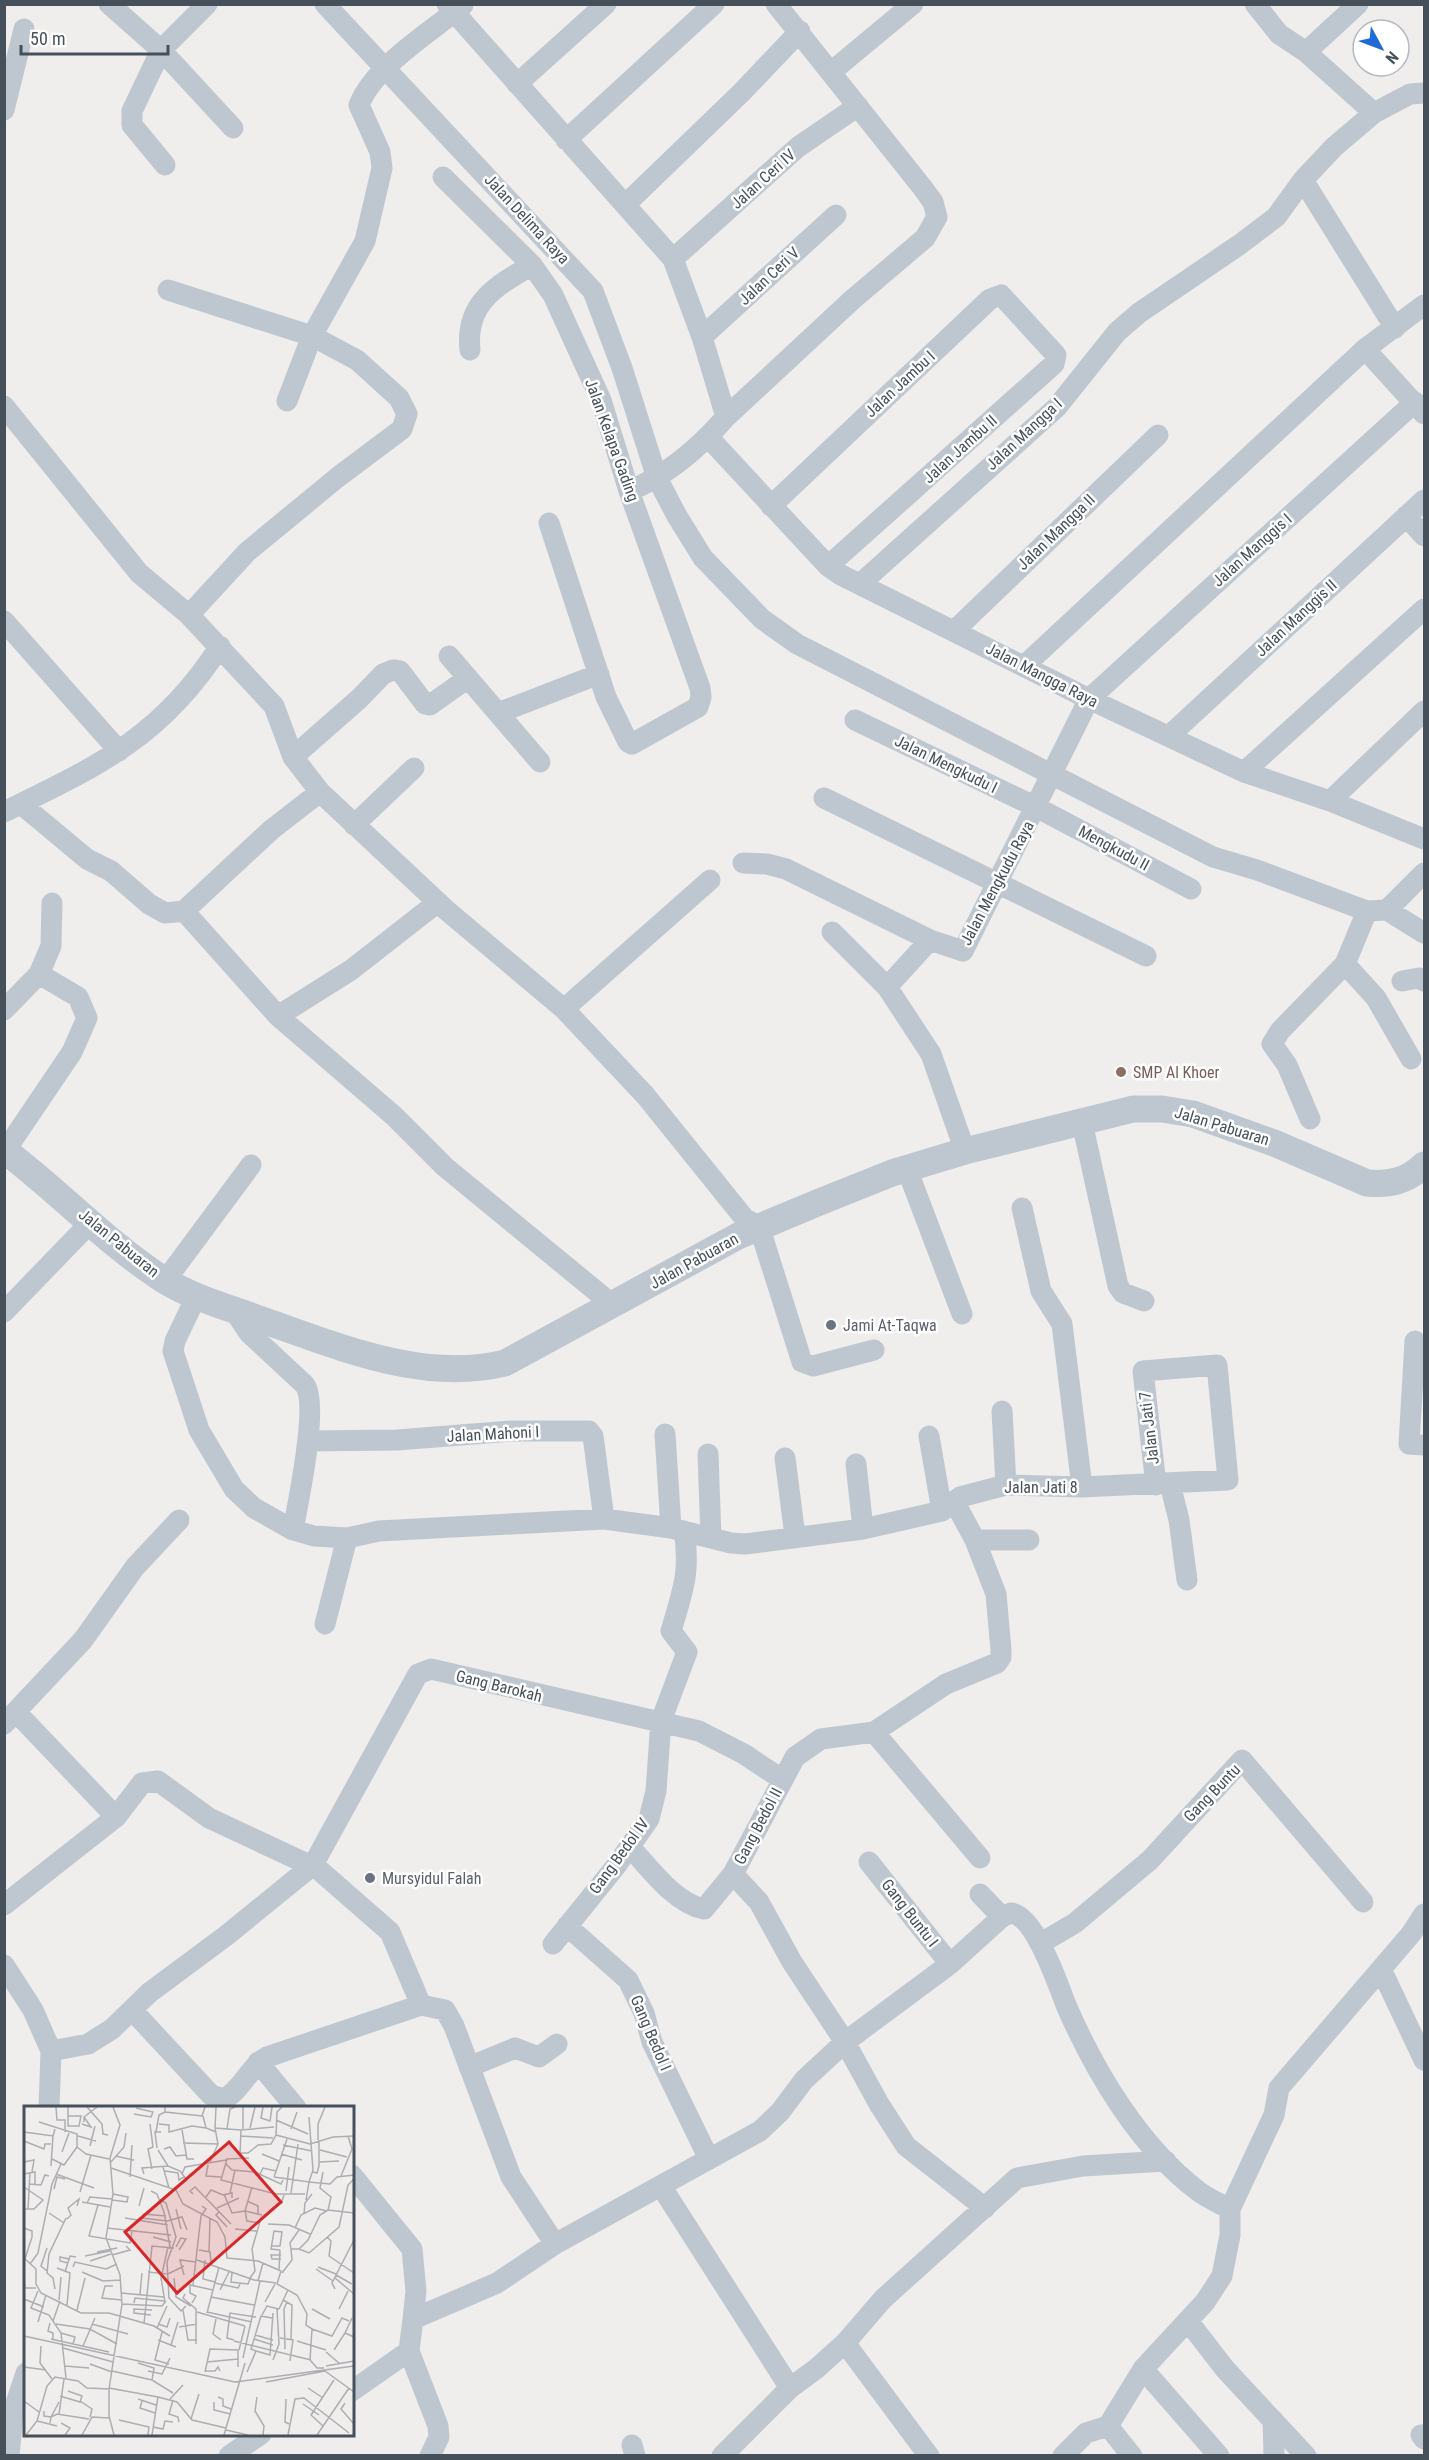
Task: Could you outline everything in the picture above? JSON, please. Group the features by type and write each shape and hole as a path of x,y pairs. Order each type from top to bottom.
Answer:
{"street":[{"path":"109,4 161,50 233,128"},
{"path":"165,165 132,125 132,111 161,50 207,4"},
{"name":"Jalan Delima Raya","path":"325,4 383,71 593,291 622,368 643,484"},
{"path":"517,84 606,4"},
{"path":"566,140 714,4"},
{"path":"776,4 800,31 933,202 937,217 932,230 726,417 708,437 643,484 703,558 778,632 1051,776 1213,858 1257,870 1377,910 1425,933"},
{"path":"831,72 913,4"},
{"path":"1255,4 1279,34 1306,52 1374,113"},
{"path":"1306,52 1358,4"},
{"path":"287,401 312,336 365,241 382,168 380,152 368,131 359,105 362,97 383,71 455,7 517,84 673,259 702,337 726,417"},
{"path":"4,110 24,29"},
{"path":"626,204 800,31"},
{"name":"Jalan Mangga I","path":"860,584 1057,407 1117,332 1183,281 1239,245 1276,217 1302,180 1334,147 1374,113 1410,94 1425,93"},
{"name":"Jalan Ceri IV","path":"673,259 798,147 858,106"},
{"name":"Jalan Kelapa Gading","path":"444,177 532,265 553,295 601,400 643,484 701,697 698,707 662,728 629,743 616,721 599,674"},
{"path":"1302,180 1395,328"},
{"name":"Jalan Ceri V","path":"702,337 837,214"},
{"path":"470,350 469,326 478,306 497,286 532,265"},
{"path":"168,290 312,336 357,360 399,398 407,414 402,429 338,477 247,552 189,615"},
{"name":"Jalan Jambu I","path":"771,506 990,298 1001,295 1029,325"},
{"path":"1024,666 1365,349 1425,305"},
{"name":"Jalan Jambu II","path":"828,566 1054,364 1056,355 1029,325"},
{"path":"1365,349 1420,408"},
{"path":"4,406 139,573 189,615 274,706 293,757 320,792 438,902 564,1009 645,1095 745,1219 759,1226 802,1362 813,1366 874,1350"},
{"name":"Jalan Manggis I","path":"1089,699 1420,408"},
{"name":"Jalan Mangga II","path":"955,630 1158,435"},
{"name":"Jalan Mangga Raya","path":"708,437 828,566 860,584 1089,699 1244,772 1421,832"},
{"name":"Jalan Manggis II","path":"1169,736 1425,500"},
{"path":"1406,516 1425,536"},
{"path":"498,713 599,674 549,523"},
{"path":"1244,772 1425,609"},
{"path":"4,621 119,751"},
{"path":"220,646 198,680 168,714 119,751 81,775 13,808 87,859 111,871 149,904 165,913 184,911 271,830 320,792"},
{"path":"449,656 540,762"},
{"path":"293,757 360,698 383,674 393,670 400,671 425,704 430,705 468,678"},
{"name":"Jalan Mengkudu Raya","path":"743,863 767,864 786,869 930,940 963,951 1089,699"},
{"path":"1330,801 1425,711"},
{"name":"Jalan Mengkudu I","path":"855,720 1037,805"},
{"path":"354,825 414,768"},
{"path":"824,798 1146,956"},
{"name":"Mengkudu II","path":"1037,805 1191,889"},
{"path":"1310,1119 1287,1065 1272,1044 1280,1031 1345,964 1377,910 1425,873"},
{"path":"564,1009 710,880"},
{"path":"278,1016 351,970 438,902"},
{"path":"4,1010 39,974 51,946 52,903"},
{"path":"184,911 278,1016 394,1116 445,1167 613,1305"},
{"path":"832,932 887,987 931,1054 965,1151"},
{"path":"887,987 930,940"},
{"path":"1345,964 1376,998 1411,1059"},
{"path":"5,1150 72,1052 87,1018 78,997 39,974"},
{"path":"1402,981 1419,978 1425,981"},
{"name":"Jalan Pabuaran","path":"5,1150 44,1179 137,1262 165,1281 196,1297 360,1355 428,1366 472,1367 505,1363 759,1226 907,1169 965,1151 1133,1109 1162,1108 1193,1114 1274,1143 1367,1183 1384,1185 1400,1182 1425,1165"},
{"path":"1082,1122 1118,1286 1123,1293 1144,1301"},
{"path":"165,1281 251,1166"},
{"path":"907,1169 962,1314"},
{"path":"1022,1208 1041,1291 1062,1324 1082,1487"},
{"path":"4,1312 91,1222"},
{"name":"Jalan Jati 8","path":"196,1297 175,1341 173,1352 199,1430 234,1489 254,1508 293,1530 314,1536 347,1538 379,1531 603,1519 678,1529 745,1544 863,1529 948,1506 1006,1485 1082,1487 1163,1485 1229,1478 1218,1366 1143,1371"},
{"path":"233,1309 249,1333 308,1390 308,1441 293,1530"},
{"path":"1415,1341 1417,1444"},
{"name":"Jalan Jati 7","path":"1143,1371 1163,1485 1179,1520 1187,1580"},
{"path":"1002,1412 1006,1485"},
{"name":"Jalan Mahoni I","path":"308,1441 397,1440 512,1431 586,1430 593,1436 603,1519"},
{"path":"665,1434 678,1529"},
{"name":"Gang Bedol II","path":"929,1436 948,1506 975,1540 996,1594 1001,1657 997,1663 946,1684 873,1732 821,1739 795,1757 733,1874 759,1902 792,1962 845,2042 879,2104 906,2146 985,2208"},
{"path":"708,1454 711,1538"},
{"path":"785,1458 795,1536"},
{"path":"856,1464 863,1529"},
{"path":"116,1817 11,1719 82,1640 135,1567 179,1520"},
{"name":"Gang Bedol IV","path":"553,1944 649,1819 656,1791 661,1721 687,1652 671,1631 683,1590 688,1558 678,1529"},
{"path":"324,1624 347,1538"},
{"path":"975,1540 1029,1540"},
{"name":"Gang Barokah","path":"313,1865 418,1674 431,1669 699,1731 744,1754 783,1780"},
{"path":"873,1732 980,1858"},
{"name":"Gang Buntu","path":"1041,1943 1075,1923 1150,1860 1242,1760 1363,1902"},
{"path":"4,1905 116,1817 142,1783 158,1781 209,1818 313,1865 390,1932 421,2005"},
{"path":"629,1846 661,1880 693,1907 704,1909 708,1907 733,1874"},
{"name":"Gang Buntu I","path":"869,1862 950,1964"},
{"path":"51,2051 88,2044 112,2029 148,1993 227,1935 313,1865"},
{"path":"980,1893 1002,1917"},
{"path":"413,2319 497,2283 555,2244 760,2132 780,2112 804,2080 845,2042 950,1964 1002,1917 1017,1914 1041,1943 1073,2021 1132,2121 1166,2162 1198,2191 1230,2209"},
{"path":"1063,2456 1086,2433 1108,2427 1143,2369 1188,2321 1222,2276 1230,2235 1230,2209 1274,2115 1279,2088 1425,1914"},
{"name":"Gang Bedol I","path":"567,1926 628,1980 644,2013 652,2042 709,2159"},
{"path":"4,1965 33,2010 51,2051 49,2106"},
{"path":"1381,1969 1425,2060"},
{"path":"132,2010 211,2095 224,2099 231,2096 258,2062 421,2005 440,2008 449,2015 511,2177 555,2244"},
{"path":"469,2067 515,2048 539,2057 557,2044"},
{"path":"258,2062 294,2106"},
{"path":"722,2456 790,2388 816,2369 844,2343 884,2299 1017,2178 1083,2166 1166,2162"},
{"path":"354,2177 412,2249 416,2291 409,2351 438,2426 439,2437 430,2456"},
{"path":"661,2186 790,2388"},
{"path":"1188,2321 1225,2369 1306,2456"},
{"path":"844,2343 929,2456"},
{"path":"354,2390 409,2351"},
{"path":"1143,2369 1219,2456"},
{"path":"9,2456 13,2412 24,2379"},
{"path":"1273,2420 1274,2456"},
{"path":"1108,2427 1132,2456"},
{"path":"229,2456 258,2436"}],"place":[{"name":"SMP Al Khoer","path":"1121,1072"},
{"name":"Jami At-Taqwa","path":"831,1325"},
{"name":"Mursyidul Falah","path":"370,1878"}]}
